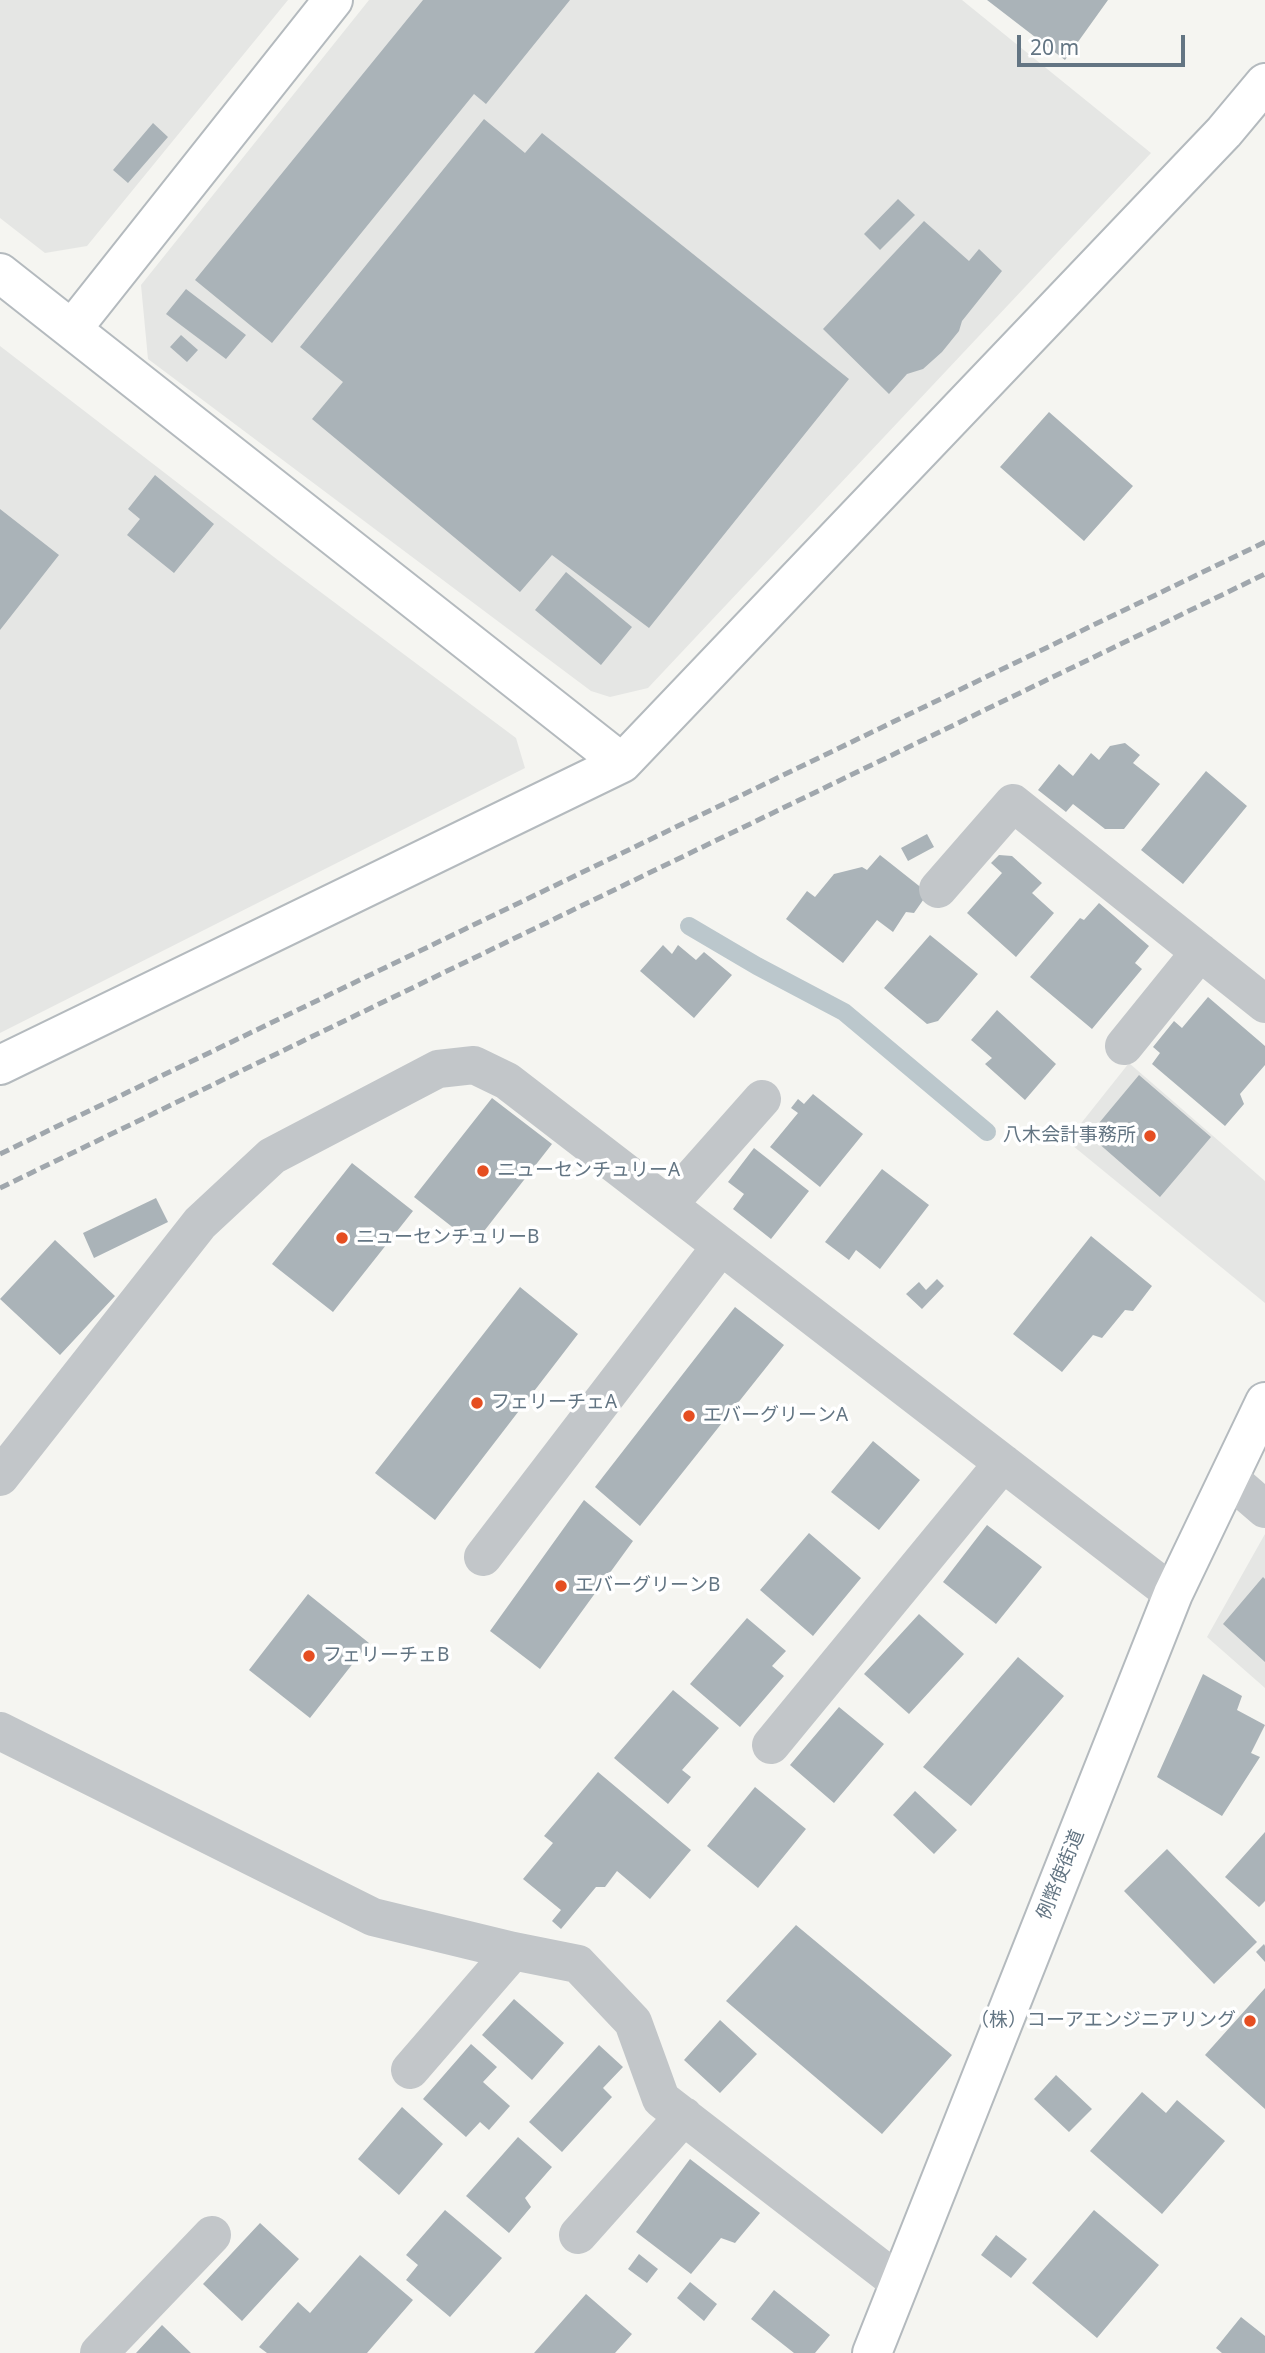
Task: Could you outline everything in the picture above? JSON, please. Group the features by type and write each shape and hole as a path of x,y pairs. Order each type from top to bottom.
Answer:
{"street":[{"path":"72,328 332,0"},
{"path":"0,1065 622,763 1224,132 1265,83"},
{"path":"0,273 622,763"},
{"path":"938,889 1013,803 1265,1004"},
{"path":"1124,1046 1200,952"},
{"path":"0,1477 200,1223 272,1156 438,1069 474,1065 507,1081 1173,1594"},
{"path":"668,1205 762,1099"},
{"path":"483,1557 721,1246"},
{"name":"例幣使街道","path":"872,2353 1173,1594 1265,1402"},
{"path":"771,1745 1003,1463"},
{"path":"1229,1478 1265,1509"},
{"path":"6,1743 373,1917 578,1964 633,2022 661,2099 898,2282"},
{"path":"410,2070 513,1951"},
{"path":"578,2235 684,2116"},
{"path":"99,2353 212,2235"}],"shaded area":[{"path":"0,0 288,0 87,246 45,253 0,218"},
{"path":"369,0 962,0 1151,153 648,688 610,697 591,691 148,359 141,285"},
{"path":"0,346 283,564 516,738 525,768 0,1033"},
{"path":"1129,1063 1265,1181 1265,1303 1067,1141"},
{"path":"1265,1534 1265,1688 1207,1637"}],"building":[{"path":"423,0 570,0 486,104 474,94 272,343 195,280"},
{"path":"987,0 1108,0 1065,60"},
{"path":"484,119 525,153 542,133 849,379 649,628 552,555 520,592 312,419 343,382 300,347"},
{"path":"153,123 168,137 128,183 113,170"},
{"path":"898,199 915,215 880,250 864,234"},
{"path":"924,221 969,261 979,249 1002,271 962,321 959,331 942,352 923,369 907,374 889,394 823,329"},
{"path":"186,289 246,335 226,359 166,314"},
{"path":"181,335 198,350 187,362 170,347"},
{"path":"1049,412 1133,486 1084,541 1000,467"},
{"path":"155,475 214,524 174,573 127,535 140,519 128,509"},
{"path":"0,509 59,555 0,630"},
{"path":"566,572 632,627 601,665 535,610"},
{"path":"1125,743 1140,755 1133,763 1160,784 1124,829 1105,829 1073,804 1066,812 1038,790 1059,764 1073,776 1091,753 1099,760 1110,746"},
{"path":"1206,771 1247,806 1183,884 1141,850"},
{"path":"927,834 934,847 908,861 901,848"},
{"path":"880,855 928,893 914,913 906,912 893,932 877,920 843,963 786,919 807,891 815,897 834,874 862,867 867,870"},
{"path":"999,855 1012,856 1042,883 1032,893 1054,913 1016,957 967,913 1002,873 991,863"},
{"path":"1099,903 1149,946 1135,963 1142,969 1092,1029 1030,977 1080,918 1084,920"},
{"path":"930,935 978,974 938,1021 927,1024 884,988"},
{"path":"663,945 672,954 678,945 696,960 704,952 732,975 694,1018 640,971"},
{"path":"1208,997 1265,1046 1265,1065 1240,1094 1244,1104 1225,1126 1152,1064 1160,1053 1153,1047 1174,1021 1182,1028"},
{"path":"997,1010 1056,1064 1025,1100 985,1064 992,1058 971,1040"},
{"name":"八木会計事務所","path":"1139,1075 1211,1137 1160,1197 1089,1135"},
{"path":"813,1094 863,1134 820,1187 770,1147 798,1113 791,1108 798,1099 804,1104"},
{"name":"ニューセンチュリーA","path":"492,1098 552,1144 474,1244 414,1197"},
{"path":"754,1148 809,1191 771,1239 733,1209 744,1194 728,1182"},
{"name":"ニューセンチュリーB","path":"352,1163 413,1211 333,1312 272,1264"},
{"path":"882,1169 929,1205 880,1269 856,1250 849,1260 825,1242"},
{"path":"156,1198 168,1222 94,1258 83,1233"},
{"path":"1091,1236 1152,1286 1133,1311 1125,1310 1102,1338 1093,1335 1062,1372 1013,1334"},
{"path":"55,1240 115,1296 60,1355 0,1299"},
{"path":"937,1279 944,1286 922,1309 906,1294 919,1282 926,1290"},
{"name":"フェリーチェA","path":"520,1287 578,1334 435,1520 375,1473"},
{"name":"エバーグリーンA","path":"735,1307 784,1345 640,1526 595,1487"},
{"path":"873,1441 920,1480 879,1530 831,1492"},
{"name":"エバーグリーンB","path":"584,1500 633,1541 540,1669 490,1631"},
{"path":"987,1525 1042,1567 996,1624 943,1582"},
{"path":"809,1533 861,1578 813,1636 760,1590"},
{"path":"1263,1577 1265,1579 1265,1662 1223,1624"},
{"name":"フェリーチェB","path":"308,1594 369,1643 310,1718 249,1670"},
{"path":"919,1614 964,1654 909,1714 864,1674"},
{"path":"747,1618 786,1651 772,1666 784,1676 740,1727 690,1684"},
{"path":"1018,1657 1064,1696 971,1806 923,1767"},
{"path":"1203,1674 1242,1696 1237,1710 1265,1725 1251,1753 1260,1757 1222,1816 1157,1777"},
{"path":"673,1690 719,1728 682,1770 691,1777 668,1804 614,1758"},
{"path":"839,1707 884,1744 834,1803 790,1765"},
{"path":"598,1772 691,1850 650,1899 617,1871 605,1887 596,1887 561,1929 552,1921 561,1910 523,1879 553,1843 544,1836"},
{"path":"755,1787 806,1829 758,1888 707,1846"},
{"path":"915,1791 957,1830 934,1854 893,1815"},
{"path":"1265,1832 1265,1901 1259,1907 1225,1877"},
{"path":"1167,1849 1257,1942 1214,1984 1124,1891"},
{"path":"796,1925 952,2055 882,2134 726,2001"},
{"path":"1264,1944 1265,1946 1265,1962 1256,1952"},
{"name":"（株）コーアエンジニアリング","path":"1265,1988 1265,2109 1205,2055"},
{"path":"514,1999 564,2043 532,2080 482,2035"},
{"path":"720,2020 757,2054 720,2093 684,2060"},
{"path":"471,2044 497,2067 483,2082 510,2106 489,2130 480,2122 466,2137 423,2099"},
{"path":"599,2045 623,2067 603,2088 612,2097 562,2152 529,2122"},
{"path":"1056,2075 1092,2109 1069,2132 1034,2099"},
{"path":"1142,2092 1166,2113 1177,2100 1225,2141 1162,2214 1090,2151"},
{"path":"402,2107 443,2144 399,2195 358,2159"},
{"path":"518,2137 552,2167 525,2198 531,2207 509,2233 466,2196"},
{"path":"690,2159 760,2213 735,2243 721,2238 691,2274 636,2232"},
{"path":"445,2210 502,2258 450,2317 406,2280 418,2265 406,2255"},
{"path":"1094,2210 1159,2265 1097,2338 1032,2283"},
{"path":"260,2223 299,2259 242,2321 203,2284"},
{"path":"996,2235 1027,2259 1011,2278 981,2255"},
{"path":"639,2254 658,2269 647,2283 628,2269"},
{"path":"360,2255 413,2300 367,2353 267,2353 259,2347 298,2302 310,2313"},
{"path":"690,2282 717,2304 704,2321 677,2298"},
{"path":"774,2290 830,2335 815,2353 794,2353 751,2319"},
{"path":"586,2294 632,2334 615,2353 534,2353"},
{"path":"1241,2317 1265,2336 1265,2353 1222,2353 1216,2348"},
{"path":"162,2325 191,2353 136,2353"}],"waterway":[{"path":"689,926 844,1012 987,1132"}],"railway":[{"path":"0,1154 1265,542"},
{"path":"0,1188 1265,574"}],"place":[{"name":"八木会計事務所","path":"1150,1136"},
{"name":"ニューセンチュリーA","path":"483,1171"},
{"name":"ニューセンチュリーB","path":"342,1238"},
{"name":"フェリーチェA","path":"477,1403"},
{"name":"エバーグリーンA","path":"689,1416"},
{"name":"エバーグリーンB","path":"561,1586"},
{"name":"フェリーチェB","path":"309,1656"},
{"name":"（株）コーアエンジニアリング","path":"1250,2021"}]}
